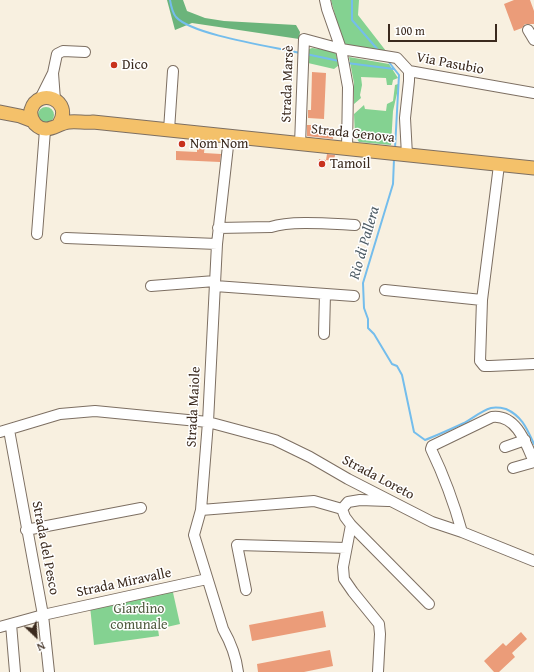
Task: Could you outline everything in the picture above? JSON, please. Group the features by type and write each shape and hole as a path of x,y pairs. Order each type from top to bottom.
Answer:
{"main road":[{"name":"Strada Genova","path":"1,112 49,97 72,113 94,122"},
{"path":"33,121 31,111 37,102"},
{"path":"59,104 63,115 60,124"},
{"name":"Strada Genova","path":"1,112 20,116 33,121 40,128 45,130 68,122 94,122 534,168"}],"street":[{"path":"325,0 342,52 346,73 348,87 347,148"},
{"path":"528,30 534,40"},
{"name":"Strada Marsè","path":"300,144 304,38 342,52"},
{"path":"37,102 53,74 57,54 63,51 86,52"},
{"name":"Via Pasubio","path":"342,52 397,58 409,71 534,93"},
{"path":"169,130 172,71"},
{"path":"405,155 405,118 410,81 409,71"},
{"path":"53,74 59,104"},
{"path":"37,234 45,130"},
{"name":"Strada Maiole","path":"231,136 228,146 218,228 208,422 201,510 194,535 223,629 237,659 238,672"},
{"path":"499,165 482,300 480,361 484,366 534,364"},
{"path":"218,228 271,227 293,223 355,225"},
{"path":"66,238 217,244"},
{"path":"151,286 215,283 354,296"},
{"path":"385,290 482,300"},
{"path":"324,334 325,294"},
{"name":"Strada Loreto","path":"4,431 60,414 95,411 208,422 275,440 432,522 462,532 534,562"},
{"path":"462,532 454,503 446,481 431,449 432,446 492,417 498,416 505,418 521,433 534,462 513,468"},
{"name":"Strada del Pesco","path":"4,431 43,615 49,672"},
{"path":"505,447 525,440"},
{"path":"201,510 314,500 342,509"},
{"path":"342,509 348,502 360,500 391,501"},
{"path":"26,530 141,508"},
{"path":"342,509 345,517 351,525 430,604"},
{"path":"351,525 343,567 344,579 379,624 380,634 378,672"},
{"path":"246,590 237,545 346,548"},
{"name":"Strada Miravalle","path":"0,627 43,615 207,579"},
{"path":"11,624 15,672"}],"green space":[{"path":"167,0 183,0 187,11 205,18 224,21 296,25 300,32 299,39 192,23 175,30"},
{"path":"331,0 359,0 358,15 386,51 343,44"},
{"path":"312,48 335,51 339,65 334,69 308,63 307,50"},
{"path":"349,57 389,64 398,78 393,80 392,85 387,85 386,78 361,77 361,98 354,104 354,83"},
{"path":"398,84 393,111 391,145 359,142 355,136 354,114 364,105 365,109 386,111 387,104 393,101 395,85"},
{"path":"46,107 52,109 54,115 52,121 46,123 40,121 38,115 40,109"},
{"name":"Giardino comunale","path":"172,588 180,624 158,629 159,636 94,645 90,606"}],"building":[{"path":"514,0 530,0 534,11 534,24 525,24 522,28 514,31 504,4"},
{"path":"312,72 326,73 324,119 308,118 308,110 311,110"},
{"path":"307,125 311,125 311,129 334,131 333,139 307,136"},
{"path":"197,142 205,143 204,153 221,154 220,162 176,160 176,151 197,152"},
{"path":"327,154 335,155 334,161 326,160"},
{"path":"319,159 326,160 325,168 318,167"},
{"path":"323,611 326,627 252,641 249,625"},
{"path":"521,632 527,639 512,653 515,657 499,672 494,672 484,661 503,643 506,646"},
{"path":"330,650 333,666 304,672 258,672 257,664"}],"waterway":[{"name":"Rio di Pallera","path":"170,0 176,17 198,29 234,40 300,53"},
{"name":"Rio di Pallera","path":"352,0 352,20 379,51"},
{"name":"Rio di Pallera","path":"306,54 339,61"},
{"name":"Rio di Pallera","path":"388,61 399,75 395,148"},
{"name":"Rio di Pallera","path":"347,63 394,69"},
{"name":"Rio di Pallera","path":"394,159 393,184 363,283 364,308 368,319 368,328 374,334 392,364 397,366 402,375 414,432 425,440 464,423 487,409 499,408 512,412 520,419 534,444"}],"place":[{"name":"Dico","path":"114,65"},
{"name":"Nom Nom","path":"182,144"},
{"name":"Tamoil","path":"322,164"}]}
